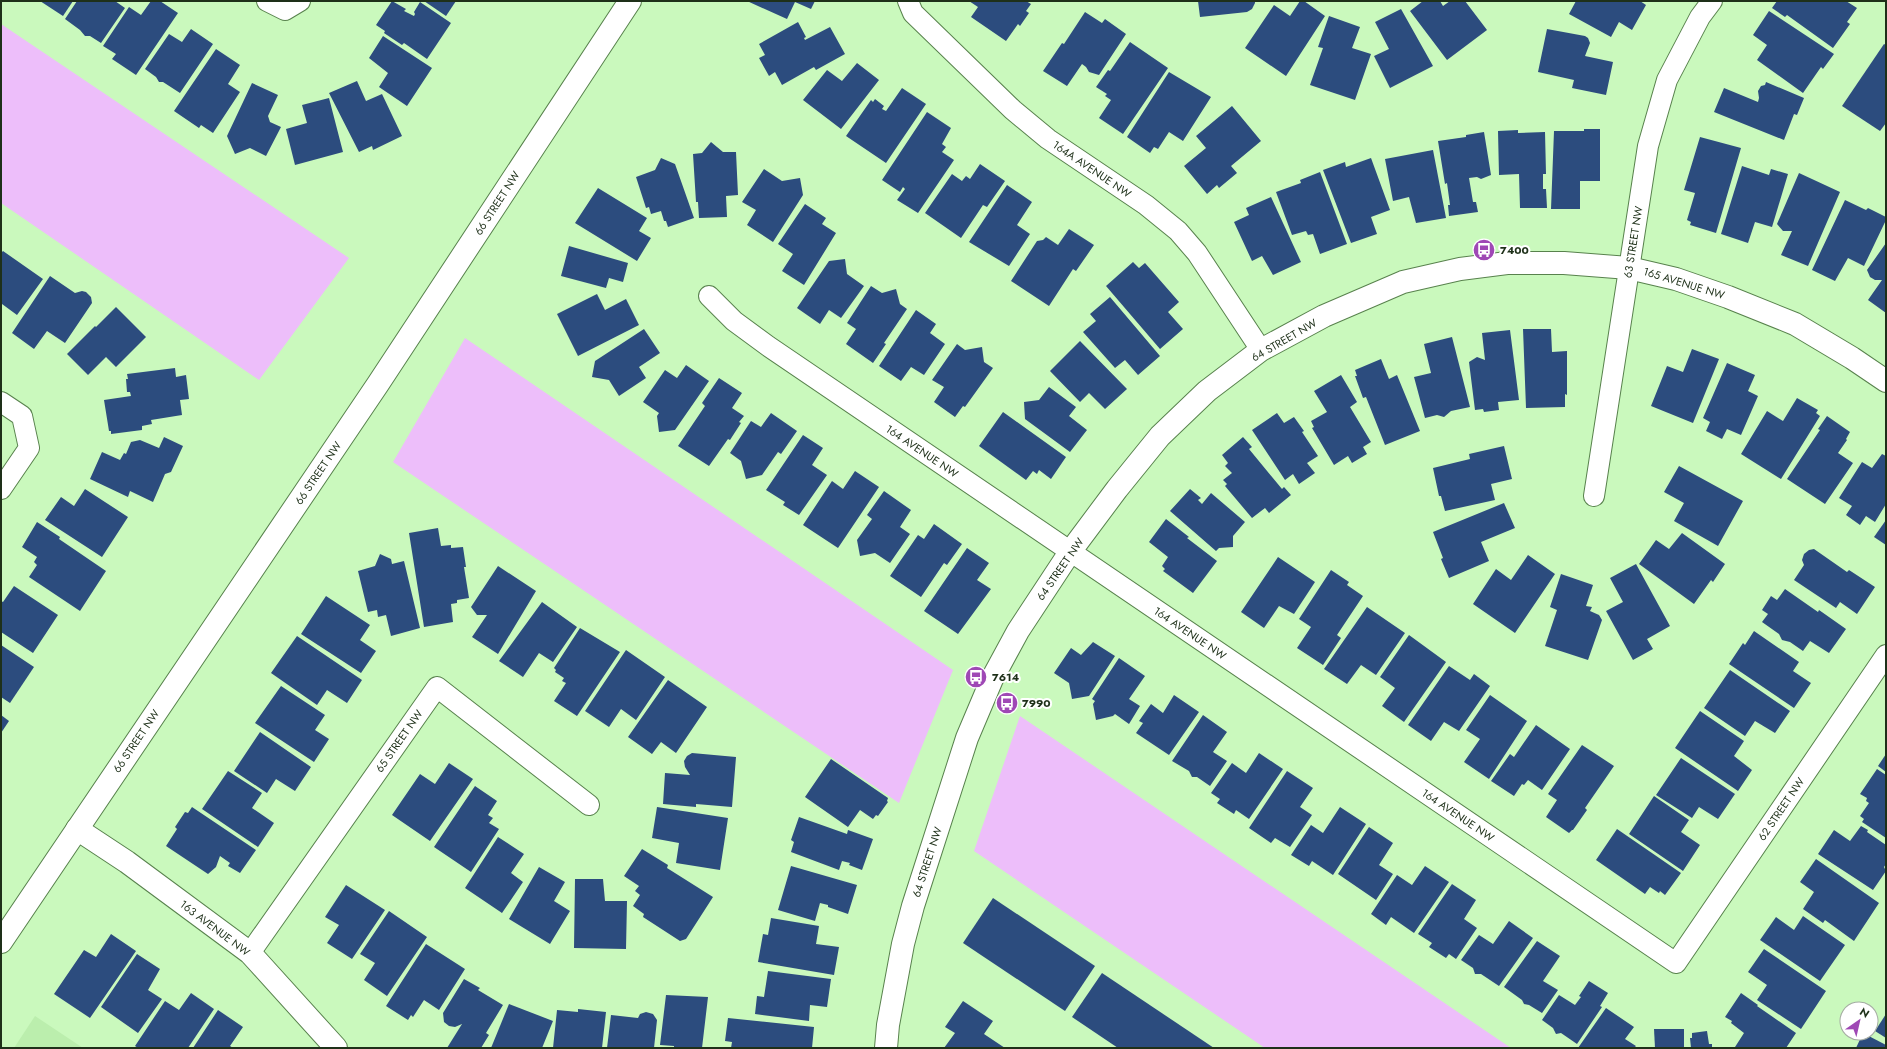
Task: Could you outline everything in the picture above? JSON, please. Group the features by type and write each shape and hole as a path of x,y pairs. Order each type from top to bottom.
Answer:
{"street":[{"path":"267,1 292,5"},
{"name":"66 STREET NW","path":"1,942 378,384 630,1"},
{"name":"164A AVENUE NW","path":"908,1 913,13 1013,110 1048,139 1146,205 1178,231 1197,253 1261,350"},
{"name":"63 STREET NW","path":"1594,496 1648,146 1667,80 1700,17 1712,1"},
{"name":"165 AVENUE NW","path":"1460,269 1508,263 1564,263 1629,268 1676,279 1728,297 1794,324 1852,358 1886,381"},
{"name":"64 STREET NW","path":"886,1048 889,1017 913,906 967,738 992,680 1018,631 1070,552 1117,489 1160,436 1208,391 1261,350 1324,316 1403,282 1460,269"},
{"name":"164 AVENUE NW","path":"709,296 734,321 768,346 1676,963"},
{"path":"1,402 22,416 29,448 1,489"},
{"name":"62 STREET NW","path":"1676,963 1886,655"},
{"name":"65 STREET NW","path":"250,953 437,687 589,805"},
{"name":"163 AVENUE NW","path":"77,829 138,870 250,953 336,1048"}],"shaded area":[{"path":"1,24 349,258 259,380 1,203"},
{"path":"465,338 953,670 899,803 393,462"},
{"path":"1020,716 1511,1048 1265,1048 974,851"},
{"path":"35,1016 83,1048 14,1048"}],"building":[{"path":"40,1 73,1 63,16"},
{"path":"77,1 115,1 125,8 101,43 90,36 85,36 80,30 65,19"},
{"path":"151,1 160,1 178,13 136,75 112,59 116,54 103,46 129,7 141,15"},
{"path":"392,1 406,9 404,11 414,16 414,12 420,2 451,23 427,59 404,43 402,45 384,33 385,31 376,25"},
{"path":"424,1 456,1 446,16"},
{"path":"747,1 815,1 811,9 795,2 787,19"},
{"path":"969,1 1026,1 1031,4 1026,11 1029,13 1020,26 1018,24 1006,41 971,17 978,7"},
{"path":"1198,1 1255,1 1255,3 1252,9 1247,12 1200,17"},
{"path":"1300,1 1304,1 1325,16 1286,76 1245,48 1274,5 1290,16"},
{"path":"1423,1 1440,1 1443,6 1450,1 1465,1 1487,30 1447,60 1410,11"},
{"path":"1576,1 1640,1 1646,5 1632,30 1619,22 1611,37 1569,14"},
{"path":"1777,1 1846,1 1857,8 1847,22 1850,24 1833,48 1787,15 1785,17 1772,8"},
{"path":"1401,9 1433,66 1390,88 1374,56 1389,49 1375,22"},
{"path":"1769,11 1834,54 1823,69 1821,67 1803,93 1757,60 1767,45 1753,35"},
{"path":"1085,12 1102,23 1105,19 1126,34 1099,75 1089,72 1082,64 1067,86 1043,71 1062,43 1064,44"},
{"path":"1329,16 1360,27 1352,48 1371,54 1355,100 1310,85 1323,48 1318,47"},
{"path":"798,22 806,37 804,38 805,40 830,27 845,54 816,70 814,67 782,85 775,72 769,76 759,58 765,55 759,44"},
{"path":"191,29 213,44 180,93 163,82 159,82 156,77 145,69 169,34 182,42"},
{"path":"1547,29 1585,36 1588,38 1590,43 1585,56 1613,62 1606,95 1572,88 1574,80 1538,72"},
{"path":"383,36 432,68 407,106 379,87 388,73 369,58"},
{"path":"1130,42 1168,68 1123,134 1099,118 1111,100 1105,96 1107,94 1096,87 1108,70 1110,71"},
{"path":"1884,44 1886,45 1886,123 1880,131 1842,106"},
{"path":"216,49 240,65 228,84 240,92 213,133 201,125 199,128 174,111"},
{"path":"857,63 879,80 841,129 803,100 827,70 842,81"},
{"path":"1169,72 1211,97 1183,141 1169,132 1158,149 1154,147 1150,153 1127,137"},
{"path":"357,81 366,101 382,94 402,136 373,150 372,146 359,152 329,93"},
{"path":"1766,82 1804,98 1797,115 1794,114 1784,140 1714,112 1724,88 1758,102 1758,91 1761,86 1765,85"},
{"path":"252,83 278,95 268,116 270,122 281,127 266,156 250,148 235,154 227,136"},
{"path":"902,88 926,104 886,163 846,136 871,100 873,102 875,99 884,106 882,109 886,111"},
{"path":"329,98 343,152 295,165 286,129 307,123 302,105"},
{"path":"1232,106 1261,141 1231,166 1237,173 1219,188 1217,185 1207,194 1184,166 1206,148 1196,136"},
{"path":"927,112 951,128 942,144 946,147 942,152 954,160 918,213 897,200 905,189 903,187 900,192 882,180"},
{"path":"1584,129 1600,129 1600,181 1580,181 1580,209 1551,209 1554,131 1584,131"},
{"path":"1518,130 1518,133 1545,132 1546,174 1543,174 1543,189 1546,189 1547,208 1520,208 1519,174 1499,175 1498,131"},
{"path":"1484,132 1491,175 1481,179 1477,177 1469,178 1473,202 1476,202 1478,212 1449,216 1448,205 1450,205 1447,183 1445,184 1438,141 1466,137 1466,135"},
{"path":"1700,137 1741,148 1716,233 1690,225 1691,222 1687,220 1695,193 1684,190"},
{"path":"711,142 723,152 736,152 738,195 726,196 727,217 699,218 698,202 696,202 693,154 702,153"},
{"path":"1433,150 1446,218 1416,223 1409,197 1393,201 1385,159"},
{"path":"661,158 675,164 694,218 668,227 666,221 664,221 661,211 651,214 649,207 646,208 636,177 655,170"},
{"path":"1371,158 1390,210 1371,217 1377,234 1351,243 1323,170 1345,162 1346,167"},
{"path":"980,164 1005,181 987,207 983,205 961,238 925,213 952,174 962,181 966,176 970,179"},
{"path":"1742,166 1769,175 1771,169 1788,174 1772,227 1755,222 1748,243 1721,234"},
{"path":"764,169 782,181 800,178 803,195 773,242 747,225 756,210 742,202"},
{"path":"1320,172 1347,244 1320,254 1313,234 1308,235 1306,231 1292,235 1276,192 1301,183 1300,180"},
{"path":"1799,173 1840,192 1808,266 1781,255 1792,231 1783,231 1777,224"},
{"path":"1007,185 1032,202 1017,225 1030,234 1009,266 969,242"},
{"path":"598,188 647,218 639,231 651,238 637,261 575,223"},
{"path":"1271,197 1301,262 1273,275 1262,256 1252,261 1234,222 1249,215 1246,208"},
{"path":"1845,200 1866,210 1868,208 1886,217 1886,220 1864,266 1848,258 1835,281 1812,270"},
{"path":"805,204 826,218 822,224 836,233 804,285 782,271 793,254 778,244"},
{"path":"1069,229 1094,245 1076,271 1073,269 1049,306 1011,281 1037,241 1043,240 1046,237 1058,245"},
{"path":"1886,243 1886,313 1868,300 1882,280 1875,280 1870,277 1867,270"},
{"path":"569,246 628,263 623,282 609,278 606,288 561,276"},
{"path":"3,251 43,279 17,315 2,304 1,306 1,253"},
{"path":"845,259 847,274 864,286 841,318 829,310 820,324 797,308 829,261"},
{"path":"1133,262 1139,268 1145,263 1179,302 1168,312 1183,329 1160,349 1106,286"},
{"path":"50,276 75,293 82,291 86,292 91,297 92,303 65,343 47,331 34,349 12,333"},
{"path":"871,286 882,293 896,289 900,304 907,309 884,343 886,344 873,363 846,344 856,329 847,323"},
{"path":"597,294 605,310 626,299 639,325 578,356 557,314"},
{"path":"1110,297 1160,356 1138,375 1125,360 1115,368 1083,332 1096,321 1090,314"},
{"path":"116,307 146,337 116,367 106,357 88,375 67,354"},
{"path":"916,310 936,324 930,333 945,344 924,375 911,367 901,381 879,366"},
{"path":"644,329 660,353 639,367 646,378 619,396 609,380 592,377 595,361"},
{"path":"1523,329 1551,329 1552,352 1567,351 1567,395 1565,394 1565,407 1526,408"},
{"path":"1510,330 1519,400 1498,402 1499,410 1484,412 1483,409 1475,410 1469,362 1477,357 1485,360 1482,333"},
{"path":"1452,337 1470,407 1451,411 1444,417 1437,415 1425,418 1414,377 1431,373 1424,344"},
{"path":"1080,341 1127,389 1105,409 1089,393 1080,402 1050,371"},
{"path":"957,344 965,350 982,347 984,362 993,368 965,407 963,406 955,417 934,402 944,387 932,380"},
{"path":"1692,349 1719,359 1693,423 1651,406 1667,366 1683,372"},
{"path":"1381,359 1389,379 1397,375 1420,431 1385,445 1366,397 1363,398 1355,376 1357,376 1355,370"},
{"path":"1727,363 1755,375 1748,391 1758,396 1741,435 1727,429 1722,439 1706,431 1710,422 1703,418"},
{"path":"686,365 709,381 675,430 659,432 657,416 659,413 643,402 665,370 677,378"},
{"path":"175,368 176,377 186,375 189,399 180,400 182,415 151,420 152,424 142,426 142,430 111,434 111,431 109,431 104,400 131,396 130,392 127,392 127,374"},
{"path":"1341,375 1357,402 1350,407 1371,442 1363,447 1367,454 1352,463 1348,456 1334,465 1312,428 1314,427 1311,421 1327,412 1314,391"},
{"path":"719,378 742,393 732,408 744,416 739,422 741,423 730,440 728,439 709,466 678,446 705,406 702,403"},
{"path":"1049,387 1076,407 1069,416 1087,430 1070,452 1025,419 1024,402 1039,400"},
{"path":"1797,398 1818,410 1816,413 1820,416 1781,479 1741,454 1767,411 1783,421"},
{"path":"1003,412 1066,457 1051,479 1039,470 1037,474 1033,471 1026,480 979,446"},
{"path":"771,413 797,431 781,454 778,452 762,475 746,479 741,461 730,453 751,421 761,427"},
{"path":"1277,413 1284,423 1294,417 1318,456 1307,463 1315,473 1299,484 1293,474 1285,480 1252,430"},
{"path":"1827,416 1850,432 1846,439 1847,440 1838,453 1853,463 1825,504 1787,479 1820,430 1818,429"},
{"path":"803,435 823,448 812,465 827,475 799,515 783,505 785,502 766,490"},
{"path":"164,437 183,446 171,472 165,474 153,502 130,491 128,497 90,479 102,452 120,460 124,453 126,454 131,442 140,440 159,448"},
{"path":"1243,437 1252,447 1249,449 1282,489 1284,487 1291,495 1269,513 1265,508 1252,518 1225,486 1227,484 1223,480 1232,473 1225,466 1228,463 1222,455"},
{"path":"1504,446 1512,479 1491,484 1495,500 1445,511 1441,496 1439,496 1433,468 1470,459 1469,454"},
{"path":"1882,454 1886,456 1886,504 1875,522 1866,516 1860,525 1846,515 1852,506 1839,498 1862,462 1872,468"},
{"path":"1679,466 1743,501 1718,546 1674,521 1684,503 1664,492"},
{"path":"855,471 879,487 838,548 803,525 832,481 843,489"},
{"path":"85,489 128,517 102,557 45,520 61,497 74,506"},
{"path":"1190,489 1201,498 1198,500 1202,504 1211,493 1245,522 1233,536 1233,547 1219,548 1216,551 1170,511"},
{"path":"884,491 911,510 900,527 910,534 890,563 875,553 860,556 857,540 872,519 867,515"},
{"path":"1504,503 1515,528 1481,542 1489,561 1449,578 1441,559 1443,558 1433,532"},
{"path":"1166,519 1189,537 1187,538 1217,561 1193,593 1163,571 1165,569 1162,566 1168,557 1149,542"},
{"path":"1886,520 1886,545 1874,537"},
{"path":"37,522 106,571 80,611 29,577 37,565 34,562 37,557 22,547"},
{"path":"934,524 962,544 947,565 944,563 921,597 890,576 918,535 924,539"},
{"path":"438,528 441,546 451,545 451,548 463,547 466,567 464,567 469,598 457,600 457,603 451,604 453,622 424,627 409,533"},
{"path":"1682,533 1725,564 1713,582 1711,580 1694,604 1639,564 1656,540 1669,549"},
{"path":"967,548 989,563 977,580 991,589 958,634 924,611"},
{"path":"1814,549 1847,572 1849,570 1875,587 1857,614 1840,602 1836,608 1794,580 1804,565 1802,560 1804,554 1809,550"},
{"path":"380,554 391,559 392,564 404,561 420,628 391,636 386,615 378,617 377,610 368,612 358,571 375,566"},
{"path":"1528,555 1555,574 1515,633 1473,604 1496,569 1511,580"},
{"path":"1278,557 1315,582 1294,614 1279,606 1264,628 1241,612"},
{"path":"1636,564 1670,626 1647,639 1653,649 1633,660 1606,611 1623,602 1610,578"},
{"path":"498,566 536,591 498,654 472,637 487,615 477,615 471,607"},
{"path":"1331,570 1349,582 1347,585 1363,596 1337,635 1341,638 1323,665 1297,648 1311,627 1299,619"},
{"path":"1561,574 1593,585 1586,606 1592,607 1590,611 1599,615 1602,620 1588,660 1545,646 1557,610 1550,607"},
{"path":"14,586 58,615 33,653 1,632 1,601 3,602"},
{"path":"1785,589 1846,629 1829,653 1810,641 1803,651 1790,642 1782,640 1779,634 1762,622 1768,614 1762,610 1771,596 1777,600"},
{"path":"326,596 370,625 360,640 376,651 361,673 301,634"},
{"path":"542,602 577,627 553,662 539,653 523,677 499,661"},
{"path":"1367,607 1405,633 1376,675 1361,665 1347,684 1324,669"},
{"path":"580,628 620,652 577,716 554,701 566,683 562,681 564,678 555,672 556,670 554,668"},
{"path":"1754,631 1799,662 1793,671 1811,683 1794,708 1729,664 1743,643 1745,645"},
{"path":"1409,635 1446,662 1404,722 1382,706 1395,688 1380,677"},
{"path":"297,636 362,680 347,703 327,690 317,705 271,673"},
{"path":"1093,642 1115,656 1089,696 1072,699 1069,683 1054,673 1071,648 1081,655"},
{"path":"1,645 34,667 10,703 1,697"},
{"path":"626,650 665,677 636,720 621,709 609,727 585,711"},
{"path":"1119,658 1145,676 1129,699 1140,706 1129,724 1115,714 1113,716 1096,720 1093,704 1095,701 1092,699"},
{"path":"1449,666 1470,680 1474,674 1490,686 1459,731 1444,722 1431,741 1408,725"},
{"path":"1730,670 1790,711 1775,733 1755,721 1745,736 1704,708"},
{"path":"668,680 707,707 676,753 661,742 652,754 628,737"},
{"path":"281,686 325,715 315,730 329,739 314,762 255,723"},
{"path":"1174,695 1199,712 1169,755 1136,733 1143,723 1139,721 1151,704 1163,713"},
{"path":"1490,695 1527,721 1489,779 1464,762 1480,739 1466,730"},
{"path":"1700,711 1744,741 1734,756 1752,770 1738,791 1675,748"},
{"path":"1,715 9,721 1,733"},
{"path":"1203,715 1227,732 1213,752 1227,761 1210,786 1197,777 1192,777 1189,771 1172,761"},
{"path":"1536,725 1570,749 1542,790 1528,780 1524,785 1522,784 1514,796 1491,781 1510,754 1514,757"},
{"path":"260,732 311,767 295,791 276,779 267,793 234,771"},
{"path":"1582,745 1614,766 1585,808 1587,810 1573,830 1569,833 1546,817 1557,800 1548,794"},
{"path":"692,753 736,757 732,807 696,804 696,807 663,804 665,773 690,775 685,767 684,761 687,756"},
{"path":"1259,753 1283,769 1249,819 1236,810 1234,814 1217,803 1220,799 1211,793 1232,763 1246,773"},
{"path":"1886,754 1886,772 1878,766"},
{"path":"1681,758 1735,794 1718,819 1699,807 1692,818 1656,795"},
{"path":"831,759 888,798 888,802 878,816 876,815 873,819 860,810 848,827 805,797"},
{"path":"449,763 473,779 430,841 392,815 420,774 435,784"},
{"path":"1877,769 1886,775 1886,838 1862,822 1864,819 1860,816 1869,803 1866,801 1867,798 1860,794"},
{"path":"228,771 262,793 252,808 274,823 258,847 202,809"},
{"path":"1287,771 1313,788 1300,807 1312,815 1290,847 1275,838 1271,843 1249,828"},
{"path":"475,786 497,801 488,815 493,818 489,823 499,829 471,872 434,847"},
{"path":"1654,796 1689,820 1681,832 1700,845 1683,871 1629,834"},
{"path":"192,807 256,850 240,873 228,866 230,863 220,856 216,867 208,874 166,846 177,829 175,827 185,812 188,813"},
{"path":"657,807 728,818 720,870 676,863 679,843 652,838"},
{"path":"1340,807 1366,824 1333,875 1312,861 1309,866 1291,855 1311,825 1323,833"},
{"path":"799,817 847,834 848,830 873,839 862,870 849,865 850,863 842,861 839,870 791,852 794,842 791,840"},
{"path":"1861,826 1886,845 1886,864 1884,867 1886,871 1873,890 1818,854 1834,830 1850,841"},
{"path":"1369,827 1393,843 1379,865 1393,874 1376,900 1338,874"},
{"path":"1617,829 1681,873 1665,895 1650,887 1645,894 1596,860"},
{"path":"498,837 524,854 511,873 523,882 502,913 465,888"},
{"path":"642,849 668,865 667,868 713,897 686,939 680,941 643,917 644,914 633,906 640,895 635,891 639,886 624,876"},
{"path":"1816,859 1879,903 1854,941 1825,920 1823,923 1803,909 1814,892 1800,882"},
{"path":"791,866 857,885 848,914 820,903 815,921 778,910"},
{"path":"1425,866 1449,882 1414,933 1391,917 1386,925 1371,914 1397,875 1412,885"},
{"path":"539,867 565,882 554,901 570,911 550,944 509,919"},
{"path":"575,879 603,879 605,901 627,901 626,949 574,948"},
{"path":"1452,884 1476,900 1464,919 1477,928 1456,959 1449,954 1446,958 1429,947 1432,943 1418,934"},
{"path":"346,885 385,910 352,959 327,943 339,925 325,917"},
{"path":"993,898 1095,966 1065,1011 963,943"},
{"path":"389,911 427,937 387,996 364,980 375,963 360,954"},
{"path":"1803,916 1845,945 1820,981 1760,940 1776,917 1794,930"},
{"path":"771,918 819,926 816,944 839,947 834,975 758,962 763,934 768,935"},
{"path":"1509,921 1533,938 1499,986 1481,974 1475,974 1473,968 1461,960 1479,935 1493,944"},
{"path":"111,934 136,951 90,1018 54,994 84,950 96,957"},
{"path":"1537,941 1560,956 1543,981 1558,990 1542,1013 1529,1005 1524,1004 1522,1000 1504,987"},
{"path":"426,944 465,969 439,1010 424,1000 413,1017 411,1015 408,1020 386,1006"},
{"path":"1764,949 1826,991 1801,1029 1757,1000 1767,985 1748,972"},
{"path":"137,954 160,969 148,990 162,999 138,1033 101,1007"},
{"path":"768,971 831,979 827,1007 810,1005 809,1021 755,1014 757,996 764,997"},
{"path":"1102,973 1214,1048 1118,1048 1072,1017"},
{"path":"464,979 480,988 478,990 503,1005 486,1033 489,1035 481,1048 447,1048 462,1024 455,1027 449,1026 444,1022 443,1013"},
{"path":"1589,981 1608,993 1600,1006 1602,1007 1577,1044 1561,1033 1556,1034 1553,1028 1542,1020 1559,995 1575,1005"},
{"path":"191,993 214,1009 188,1048 138,1048 135,1046 165,1001 179,1010"},
{"path":"1741,993 1796,1033 1786,1048 1735,1047 1744,1033 1731,1023 1732,1021 1725,1017"},
{"path":"666,995 708,997 702,1048 674,1048 674,1046 660,1045"},
{"path":"963,1001 993,1021 984,1034 1005,1048 944,1048 955,1033 945,1027"},
{"path":"509,1004 553,1021 542,1048 491,1048"},
{"path":"1606,1008 1634,1027 1625,1039 1636,1046 1634,1048 1578,1048"},
{"path":"578,1009 606,1012 602,1048 553,1048 557,1010 578,1012"},
{"path":"218,1010 243,1027 230,1046 233,1048 193,1048"},
{"path":"646,1012 653,1014 657,1020 654,1048 607,1048 611,1015 638,1018 640,1014"},
{"path":"1886,1014 1886,1038 1879,1034 1879,1025"},
{"path":"728,1018 814,1027 812,1048 731,1048 732,1042 725,1041"},
{"path":"1654,1029 1684,1029 1684,1048 1655,1048"},
{"path":"1707,1031 1709,1044 1712,1044 1712,1048 1691,1048 1690,1038 1692,1038 1692,1033"},
{"path":"1859,1041 1878,1041 1886,1045 1886,1048 1856,1048"}],"place":[{"name":"7400","path":"1484,250"},
{"name":"7614","path":"976,677"},
{"name":"7990","path":"1007,703"}]}
